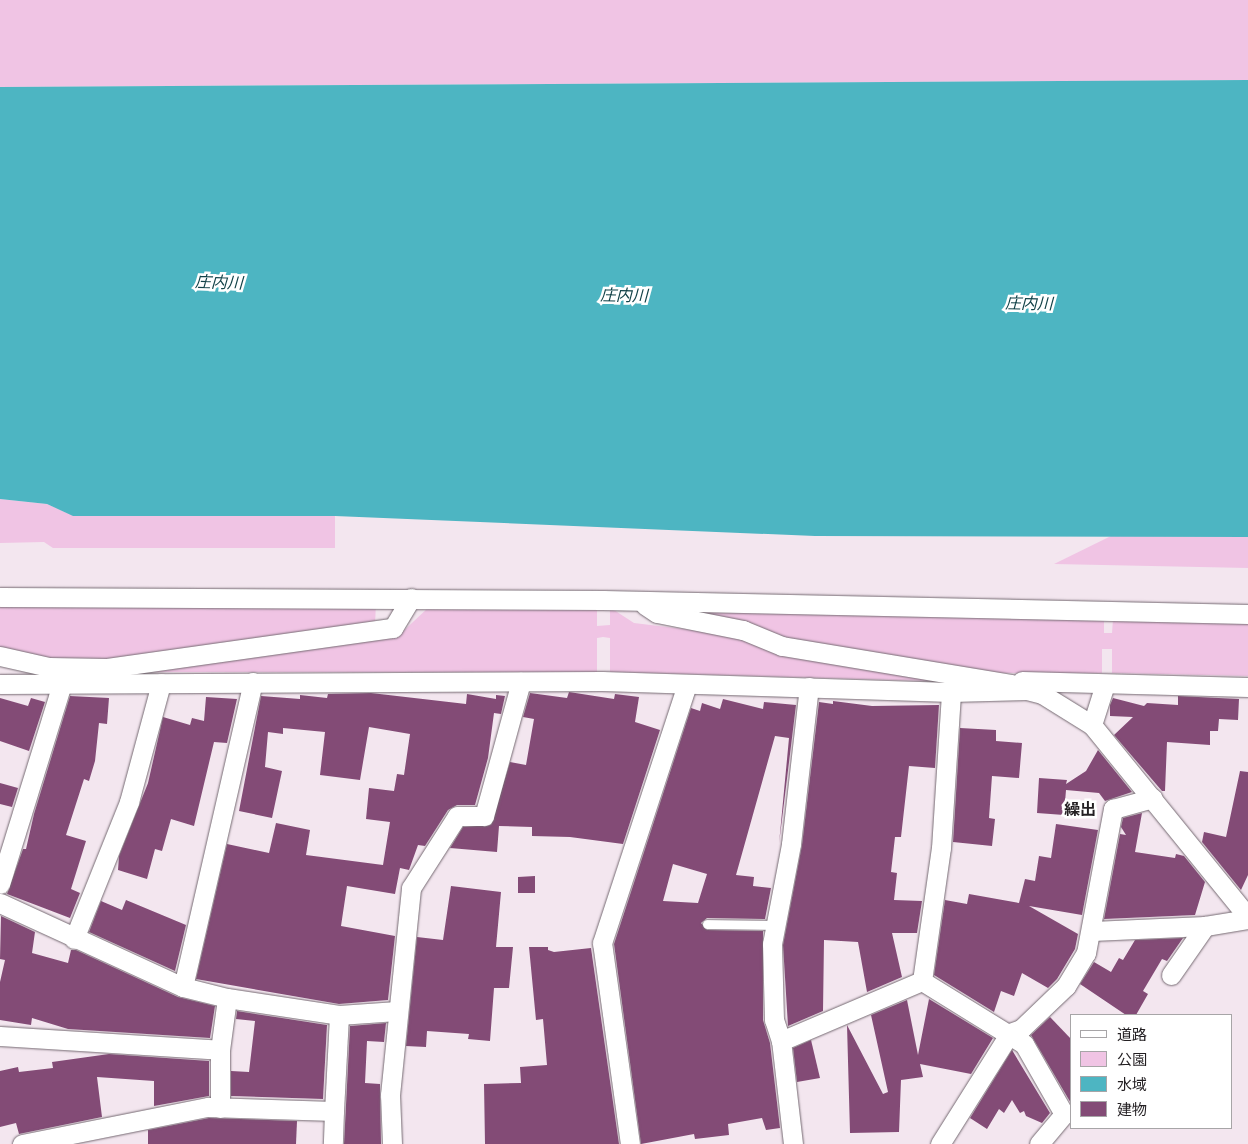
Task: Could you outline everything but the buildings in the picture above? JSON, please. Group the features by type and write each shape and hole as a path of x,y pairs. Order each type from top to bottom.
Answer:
{"street":[{"path":"0,596 411,598 1248,614"},
{"path":"0,684 62,684 393,628 411,598"},
{"path":"639,602 657,613 743,630 782,646 1001,680 1248,687"},
{"path":"0,656 49,667 161,683 521,682 809,687 951,692 1027,690"},
{"path":"1001,680 1042,694 1092,725 1246,909 1205,926 1092,931"},
{"path":"183,987 253,682"},
{"path":"392,1144 390,1095 411,888 457,816 484,816 521,682"},
{"path":"74,939 129,802 161,683"},
{"path":"0,884 62,684"},
{"path":"1092,725 1105,684"},
{"path":"630,1144 602,943 687,685"},
{"path":"793,1144 781,1042 774,1020 772,944 791,844 809,687"},
{"path":"922,981 941,848 951,692"},
{"path":"940,1144 1010,1033 1022,1029 1066,986 1086,952 1092,931 1113,809 1153,798"},
{"path":"0,903 74,939 183,987 226,998 339,1016 398,1011"},
{"path":"1171,975 1205,926"},
{"path":"922,981 1010,1033 1024,1044 1064,1114 1039,1144"},
{"path":"781,1042 922,981"},
{"path":"220,1108 220,1050 226,998"},
{"path":"333,1144 339,1016"},
{"path":"0,1036 220,1050"},
{"path":"22,1144 220,1108 334,1111"}],"lane":[{"path":"707,924 775,925"}],"green space":[{"path":"0,0 1248,0 1248,80 0,87"},
{"path":"0,499 47,504 74,516 335,516 335,548 53,548 44,542 0,543"},
{"path":"1111,536 1248,537 1248,568 1054,564"},
{"path":"376,603 375,625 103,660 51,661 0,649 0,605"},
{"path":"430,606 597,610 597,626 610,625 610,610 614,610 634,623 741,636 965,682 610,672 610,638 603,637 597,638 597,672 142,672 362,639 396,638"},
{"path":"673,609 1104,619 1104,633 1112,633 1113,619 1248,622 1248,676 1112,673 1112,649 1102,649 1102,673 1000,673 784,641"}],"water":[{"name":"庄内川","path":"1248,80 1248,537 815,536 335,516 73,516 47,504 0,499 0,87"}],"district":[{"name":"繰出","path":"1080,808"}]}
